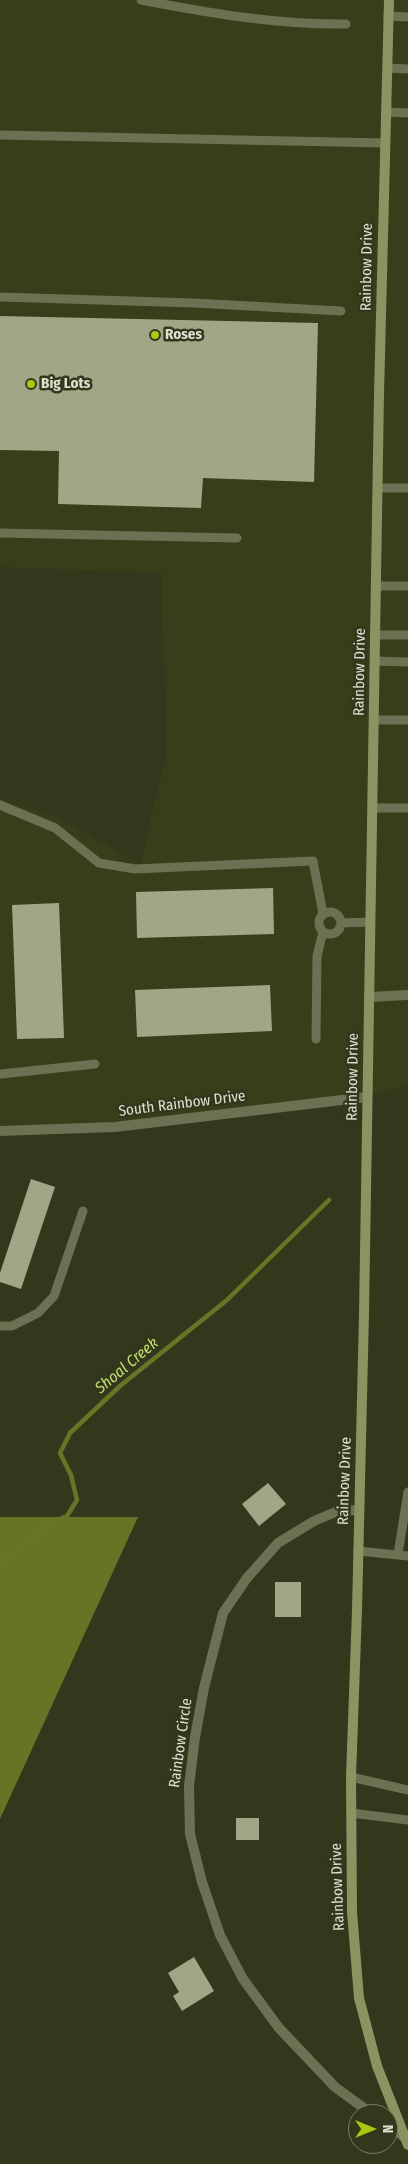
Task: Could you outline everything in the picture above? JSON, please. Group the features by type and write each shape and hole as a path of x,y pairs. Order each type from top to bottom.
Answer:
{"street":[{"name":"Rainbow Drive","path":"389,0 378,488 364,1313 351,1813 352,1912 359,1998 377,2066 406,2141"},
{"path":"369,997 408,995"},
{"name":"South Rainbow Drive","path":"0,1131 116,1127 368,1097"},
{"name":"Rainbow Circle","path":"358,2104 334,2087 279,2028 243,1979 220,1935 202,1882 190,1834 189,1786 194,1737 223,1613 247,1578 278,1543 322,1518 338,1512 359,1510"}],"lane":[{"path":"142,0 182,8 307,25 346,24"},
{"path":"388,16 408,17"},
{"path":"387,68 408,69"},
{"path":"386,112 408,113"},
{"path":"0,135 385,143"},
{"path":"0,297 194,303 341,311"},
{"path":"378,488 408,488"},
{"path":"0,533 237,538"},
{"path":"377,586 408,586"},
{"path":"376,635 408,635"},
{"path":"376,661 408,662"},
{"path":"375,720 408,720"},
{"path":"0,805 55,828 99,863 135,869 312,861 323,914 318,923 323,932 328,934 337,932 341,923 337,914 327,912 323,914"},
{"path":"373,808 408,808"},
{"path":"341,923 370,922"},
{"path":"316,1039 317,956 323,932"},
{"path":"1,1074 96,1064"},
{"path":"0,1326 12,1326 38,1313 54,1296 82,1211"},
{"path":"398,1554 408,1492"},
{"path":"358,1551 408,1556"},
{"path":"351,1777 408,1790"},
{"path":"351,1813 408,1820"}],"shaded area":[{"path":"0,0 408,0 408,1086 361,1097 115,1127 0,1127 0,799 57,817 140,864 167,753 161,573 0,567"}],"green space":[{"path":"0,1517 138,1517 0,1819"}],"building":[{"path":"0,316 318,323 314,482 203,478 201,508 58,504 59,451 0,450"},
{"path":"273,888 274,934 137,938 136,892"},
{"path":"59,903 64,1038 17,1039 12,905"},
{"path":"270,985 272,1031 137,1037 135,990"},
{"path":"31,1179 55,1187 21,1289 0,1282 0,1273"},
{"path":"268,1483 286,1504 259,1526 242,1504"},
{"path":"275,1582 301,1582 301,1617 275,1617"},
{"path":"236,1818 259,1818 259,1840 236,1840"},
{"path":"194,1957 214,1991 182,2011 173,1996 179,1992 168,1973"}],"waterway":[{"name":"Shoal Creek","path":"0,1565 49,1523 67,1516 77,1500 71,1475 60,1453 70,1433 120,1386 227,1300 329,1200"}],"place":[{"name":"Roses","path":"155,335"},
{"name":"Big Lots","path":"31,384"}]}
